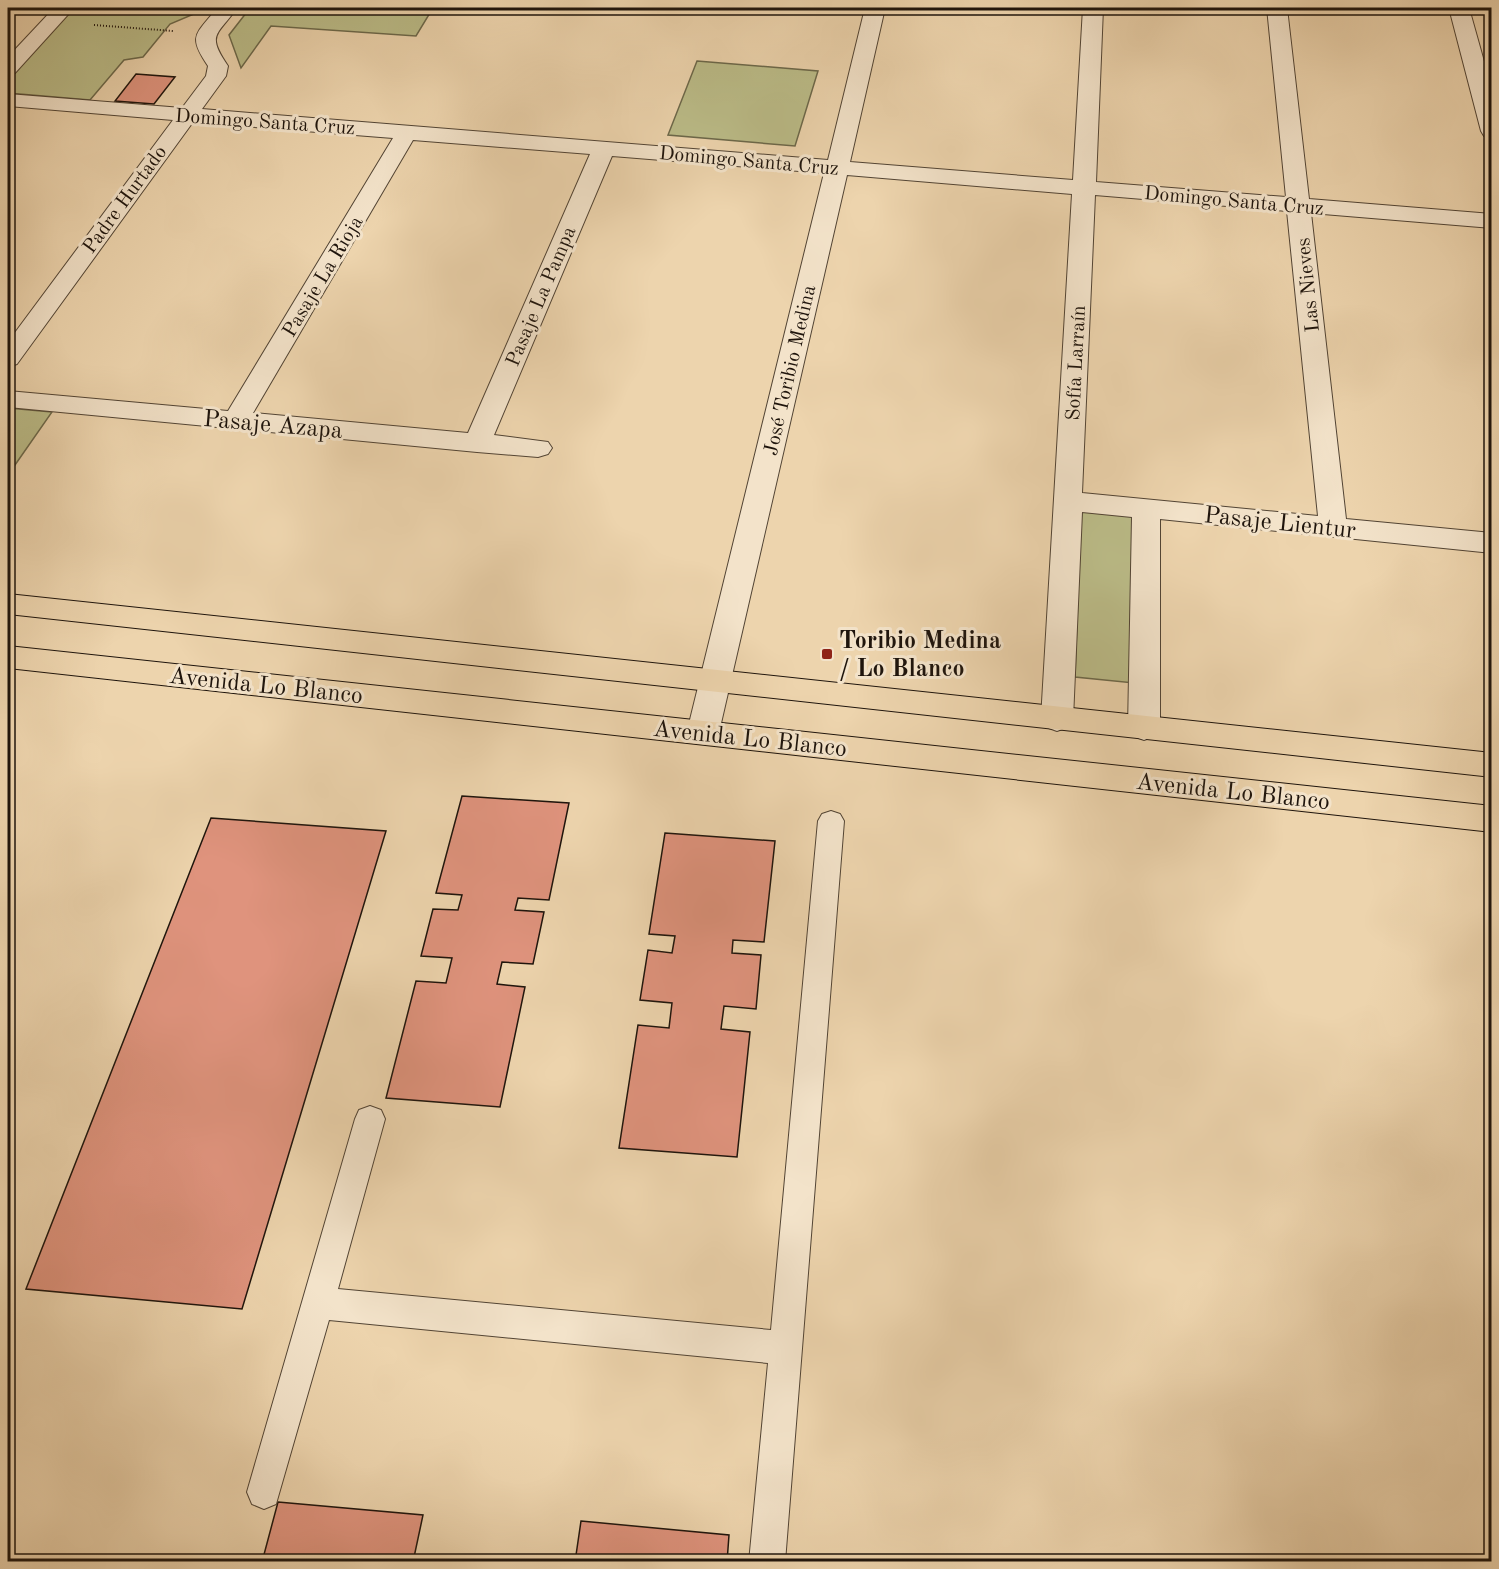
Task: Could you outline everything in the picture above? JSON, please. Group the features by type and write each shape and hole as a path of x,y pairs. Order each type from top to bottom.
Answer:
{"main road":[{"path":"8,604 1491,765"},
{"name":"Avenida Lo Blanco","path":"8,657 1491,819"}],"street":[{"path":"207,33 227,8"},
{"name":"José Toribio Medina","path":"703,732 875,8"},
{"name":"Sofía Larraín","path":"1057,719 1093,8"},
{"name":"Las Nieves","path":"1277,8 1333,527"},
{"path":"1459,8 1491,131"},
{"path":"8,69 58,15"},
{"name":"Padre Hurtado","path":"8,359 185,115 216,76 216,61 205,47 207,33"},
{"name":"Domingo Santa Cruz","path":"8,100 1491,221"},
{"name":"Pasaje La Rioja","path":"236,420 407,132"},
{"name":"Pasaje La Pampa","path":"477,443 604,148"},
{"name":"Pasaje Azapa","path":"8,399 538,448"},
{"name":"Pasaje Lientur","path":"1068,501 1491,543"},
{"path":"1144,728 1146,509"}],"lane":[{"path":"767,1562 831,821"},
{"path":"264,1492 370,1119"},
{"path":"318,1303 785,1348"}],"path":[{"path":"58,15 207,33"}],"green space":[{"path":"73,8 208,8 170,24 143,57 124,60 90,100 8,93 8,77"},
{"path":"250,8 433,8 416,36 271,26 241,68 229,35"},
{"path":"697,61 818,71 795,146 668,135"},
{"path":"8,408 52,412 8,475"},
{"path":"1081,509 1134,514 1134,683 1075,677"}],"building":[{"path":"136,74 175,77 154,104 115,101"},
{"path":"462,796 569,803 549,900 518,898 515,910 544,912 533,964 502,962 497,984 525,987 500,1107 386,1098 416,981 446,983 452,958 421,956 433,909 458,910 462,895 436,893"},
{"path":"211,818 386,831 242,1309 26,1289"},
{"path":"665,833 775,841 764,942 733,940 732,953 761,955 756,1009 724,1006 721,1029 750,1032 737,1157 619,1148 638,1025 669,1028 672,1003 640,1000 648,950 672,953 675,936 649,934"},
{"path":"278,1502 423,1515 413,1562 262,1562"},
{"path":"581,1521 729,1535 727,1562 575,1562"}],"place":[{"name":"Toribio Medina / Lo Blanco","path":"827,654"}]}
